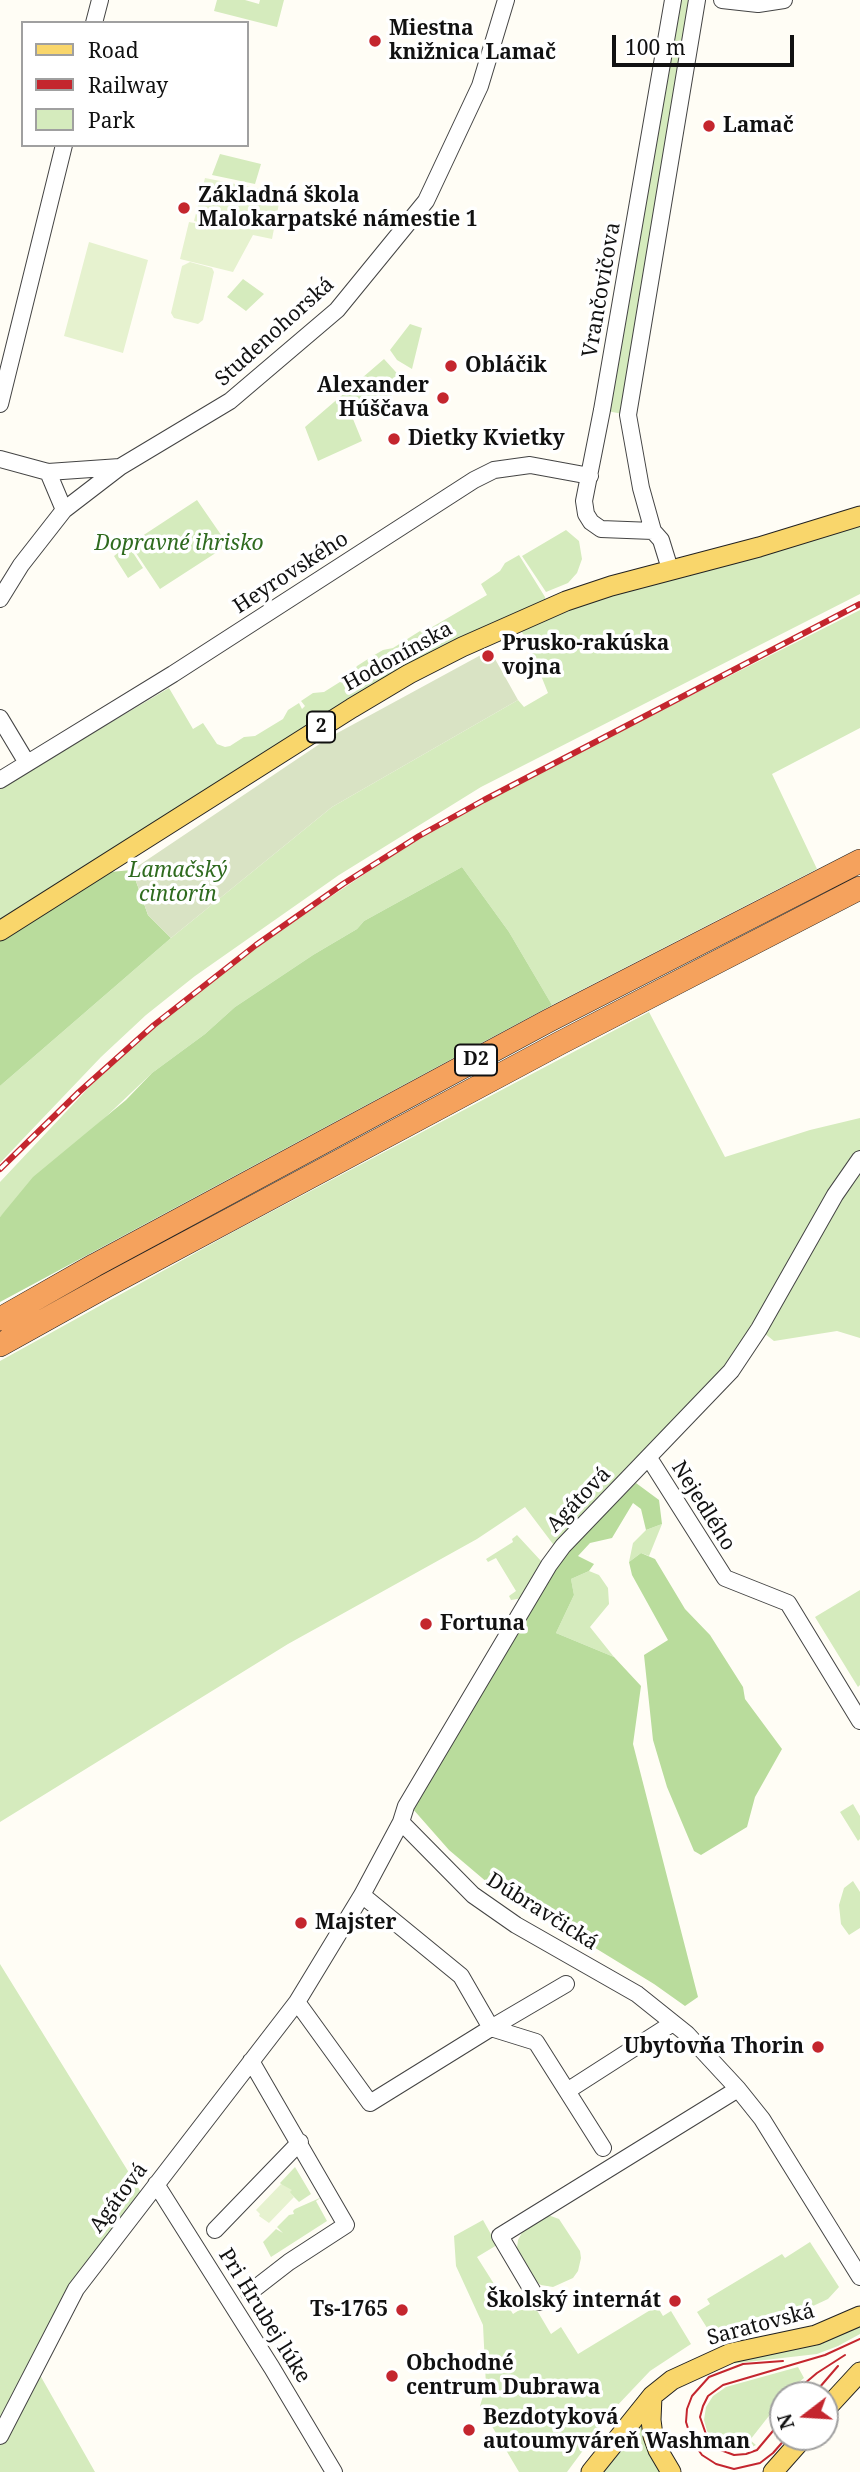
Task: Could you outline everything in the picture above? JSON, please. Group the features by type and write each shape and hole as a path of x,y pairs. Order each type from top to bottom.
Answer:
{"highway":[{"name":"D2","path":"0,1319 548,1021 860,861"},
{"name":"D2","path":"0,1345 560,1043 860,888"}],"main road":[{"name":"Hodonínska","path":"2,929 341,715 434,660 566,601 860,516"},
{"name":"Saratovská","path":"591,2472 652,2396 672,2380 717,2358 746,2349 816,2335 860,2316"},
{"path":"839,2395 860,2372"},
{"path":"652,2396 650,2420 653,2436 671,2472"},
{"path":"773,2472 791,2451"}],"street":[{"path":"95,21 100,0"},
{"name":"Studenohorská","path":"0,598 21,565 64,510 120,467 230,401 337,310 426,201 480,86 506,0"},
{"name":"Vrančovičova","path":"653,531 601,529 590,522 584,501 673,0"},
{"path":"670,569 661,540 653,531 640,488 628,415 697,0"},
{"path":"722,0 758,4 784,0"},
{"path":"0,404 64,147"},
{"name":"Studenohorská","path":"0,459 48,472 120,467"},
{"name":"Heyrovského","path":"0,780 173,674 474,480 494,470 530,465 590,476"},
{"path":"48,472 64,510"},
{"path":"0,719 27,763"},
{"name":"Agátová","path":"0,2436 75,2289 297,2002 362,1895 401,1822 405,1805 549,1565 563,1546 731,1371 763,1321 835,1195 860,1159"},
{"name":"Nejedlého","path":"649,1458 725,1578 788,1603 860,1721"},
{"name":"Dúbravčická","path":"401,1822 473,1895 516,1925 637,1994 673,2023 738,2089 762,2119 860,2277"},
{"path":"362,1895 461,1976 491,2028 536,2042 603,2148"},
{"path":"297,2002 370,2104 566,1984"},
{"path":"567,2091 673,2023"},
{"path":"249,2293 289,2262 346,2225 251,2061"},
{"path":"538,2302 500,2236 738,2089"},
{"path":"215,2230 300,2142"},
{"name":"Pri Hrubej lúke","path":"156,2184 334,2472"}],"green space":[{"path":"217,0 245,0 259,4 260,0 284,0 277,27 214,11"},
{"path":"673,0 697,0 628,415 602,410"},
{"path":"220,154 261,164 255,184 212,175"},
{"path":"205,178 281,193 272,239 253,235 233,272 180,259 189,222 226,229 194,221"},
{"path":"89,242 148,260 123,353 64,336"},
{"path":"190,262 212,268 214,272 203,320 198,324 174,318 171,313 182,266"},
{"path":"243,279 264,294 246,311 227,297"},
{"path":"410,324 422,328 412,369 397,360 390,350"},
{"path":"384,359 405,382 397,392 353,419 362,441 318,461 305,427"},
{"name":"Dopravné ihrisko","path":"197,500 228,545 160,589 130,544"},
{"path":"860,516 860,594 481,787 339,875 195,976 146,1015 101,1057 0,1163 0,1086 171,938 332,807 518,700 524,707 548,693 517,622 462,647 0,929 0,788 169,688 193,729 203,723 217,744 230,746 244,737 255,736 283,719 288,710 299,703 302,709 305,706 301,701 313,693 324,692 351,675 357,666 368,659 371,663 374,661 371,657 393,648 420,631 422,633 487,595 481,584 500,571 505,563 519,555 545,597 547,608"},
{"path":"566,530 579,541 582,559 577,573 568,583 546,592 522,556"},
{"path":"128,545 143,568 128,578 114,556"},
{"path":"860,610 860,728 772,774 817,869 552,1005 509,932 462,867 364,921 357,929 235,1007 205,1034 152,1073 0,1217 0,1182 111,1064 201,988 284,928 420,837 488,798"},
{"name":"Lamačský cintorín","path":"490,650 518,700 332,807 171,938 148,915 132,870 330,737"},
{"path":"462,867 509,932 552,1005 0,1302 0,1217 33,1177 126,1100 152,1073 205,1034 235,1007 357,929 364,921"},
{"path":"132,870 148,915 171,938 0,1086 0,931 88,874"},
{"path":"649,1012 725,1157 810,1130 860,1118 860,1338 837,1331 774,1341 759,1329 559,1552 525,1507 477,1539 288,1644 0,1822 0,1361 235,1231"},
{"path":"636,1483 659,1500 662,1524 646,1530 641,1509 633,1503 612,1538 590,1543 578,1556 594,1564 589,1571 571,1579 574,1595 556,1633 614,1657 641,1686 633,1744 698,1997 685,2006 592,1946 508,1900 449,1850 412,1808 552,1574 575,1544"},
{"path":"662,1524 649,1556 641,1553 629,1562 633,1543 646,1530"},
{"path":"517,1535 542,1562 523,1598 511,1600 509,1596 516,1591 496,1558 488,1562 486,1559 513,1542 512,1539"},
{"path":"641,1553 655,1559 685,1609 710,1635 743,1687 745,1699 782,1749 755,1797 747,1827 701,1855 694,1851 667,1787 653,1740 644,1655 668,1640 632,1575 629,1562"},
{"path":"589,1571 599,1575 608,1588 609,1604 590,1627 614,1657 556,1633 574,1595 571,1579"},
{"path":"860,1590 860,1685 858,1687 815,1617"},
{"path":"853,1804 860,1816 858,1841 840,1812"},
{"path":"853,1881 860,1892 860,1928 849,1935 841,1924 839,1905 844,1888"},
{"path":"0,1964 144,2197 76,2289 36,2368 95,2472 0,2472"},
{"path":"295,2167 311,2194 299,2202 280,2183"},
{"path":"281,2184 292,2190 290,2192 294,2197 269,2223 259,2216 256,2210"},
{"path":"322,2197 316,2201 327,2221 271,2257 263,2242 276,2229 283,2233 277,2227 289,2215 294,2214 295,2209"},
{"path":"548,2215 559,2219 580,2251 581,2258 573,2278 553,2287 535,2281 517,2248 525,2227"},
{"path":"483,2220 497,2245 477,2257 513,2314 532,2302 551,2334 561,2327 578,2354 657,2306 663,2316 671,2311 691,2344 650,2371 613,2410 567,2472 519,2472 480,2406 486,2386 483,2325 456,2266 454,2236"},
{"path":"810,2242 839,2287 828,2299 813,2306 754,2318 709,2331 697,2312 710,2304 707,2299 782,2254 785,2258"},
{"path":"860,2325 860,2334 817,2354 721,2365 819,2342"},
{"path":"798,2367 804,2378 800,2381 769,2381 769,2416 750,2440 756,2445 744,2451 716,2444 707,2431 704,2420 706,2407 713,2396 726,2387"},
{"path":"652,2396 671,2472 591,2472"}],"tram line":[{"path":"769,2436 757,2450 746,2454 734,2455 718,2449 708,2440 700,2417 708,2396 723,2385 825,2355 860,2339"},
{"path":"808,2381 845,2355"},
{"path":"775,2451 760,2463 734,2469 716,2464 702,2455 692,2441 686,2422 687,2409 692,2396 709,2377 743,2364 783,2361"},
{"path":"825,2381 838,2366"}],"railway":[{"path":"0,1169 79,1092 154,1025 256,945 343,884 419,836 484,800 860,604"}],"place":[{"name":"Miestna knižnica Lamač","path":"375,41"},
{"name":"Lamač","path":"709,126"},
{"name":"Základná škola Malokarpatské námestie 1","path":"184,208"},
{"name":"Obláčik","path":"451,366"},
{"name":"Alexander Húščava","path":"443,398"},
{"name":"Dietky Kvietky","path":"394,439"},
{"name":"Prusko-rakúska vojna","path":"488,656"},
{"name":"Fortuna","path":"426,1624"},
{"name":"Majster","path":"301,1923"},
{"name":"Ubytovňa Thorin","path":"818,2047"},
{"name":"Školský internát","path":"675,2301"},
{"name":"Ts-1765","path":"402,2310"},
{"name":"Obchodné centrum Dubrawa","path":"392,2376"},
{"name":"Bezdotyková autoumyváreň Washman","path":"469,2430"}]}
